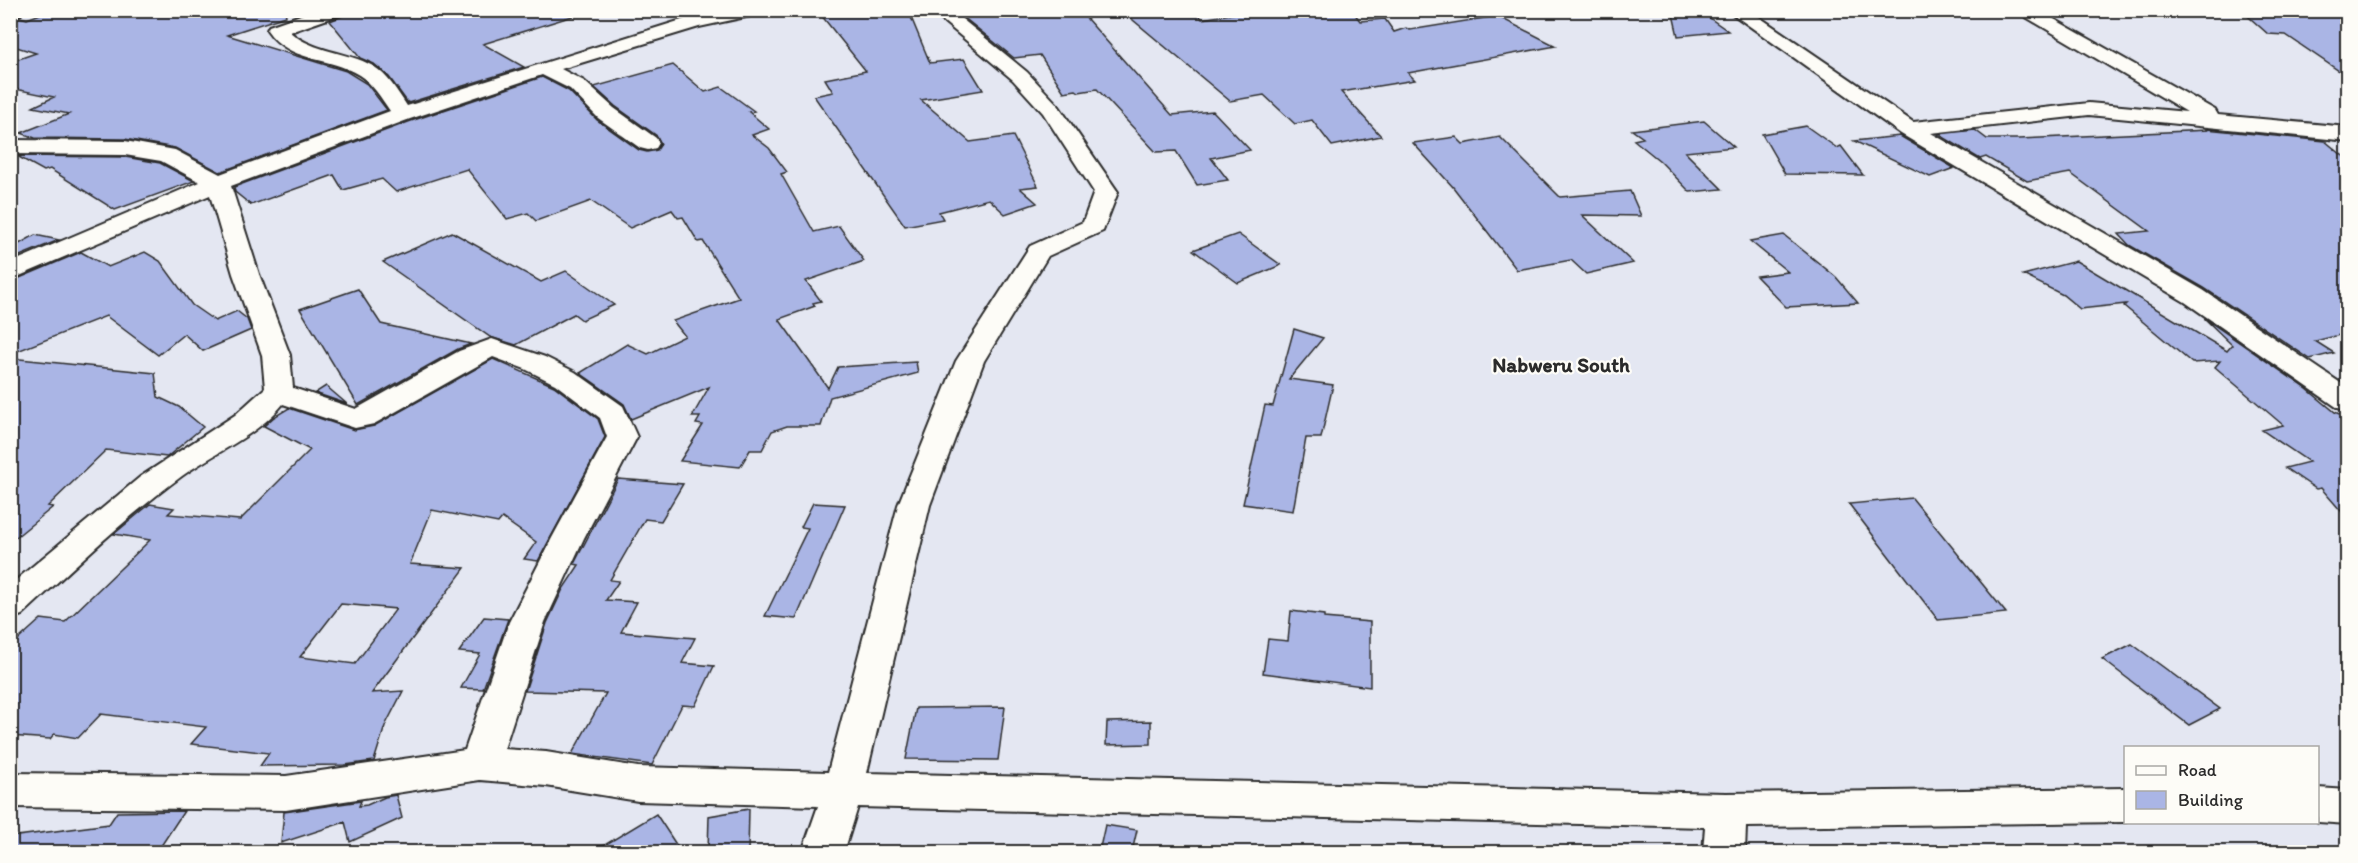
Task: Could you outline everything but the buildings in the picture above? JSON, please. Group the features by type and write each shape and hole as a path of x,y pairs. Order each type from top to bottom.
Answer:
{"street":[{"path":"335,10 276,30 296,47 365,70 381,83 402,114"},
{"path":"10,272 218,183 402,114 695,22 753,10"},
{"path":"823,852 843,789 914,505 970,361 1039,251 1094,226 1106,192 1051,109 1020,76 939,10"},
{"path":"1736,10 1909,129 2194,296 2348,402"},
{"path":"2023,10 2123,65 2214,120"},
{"path":"544,68 577,85 606,112 648,143"},
{"path":"1909,129 2089,109 2348,134"},
{"path":"10,147 125,148 167,155 218,183 246,274 276,355 279,389 265,406 173,468 80,542 10,606"},
{"path":"276,393 297,398 355,419 364,417 469,357 492,347 535,363 565,378 613,413 622,437 568,538 527,622 480,764"},
{"path":"10,790 286,793 480,764 546,770 638,784 1358,803 1726,810 2124,805"},
{"path":"2319,805 2348,807"},
{"path":"1724,852 1726,810"}],"district":[{"name":"Nabweru South","path":"1561,364"}]}
